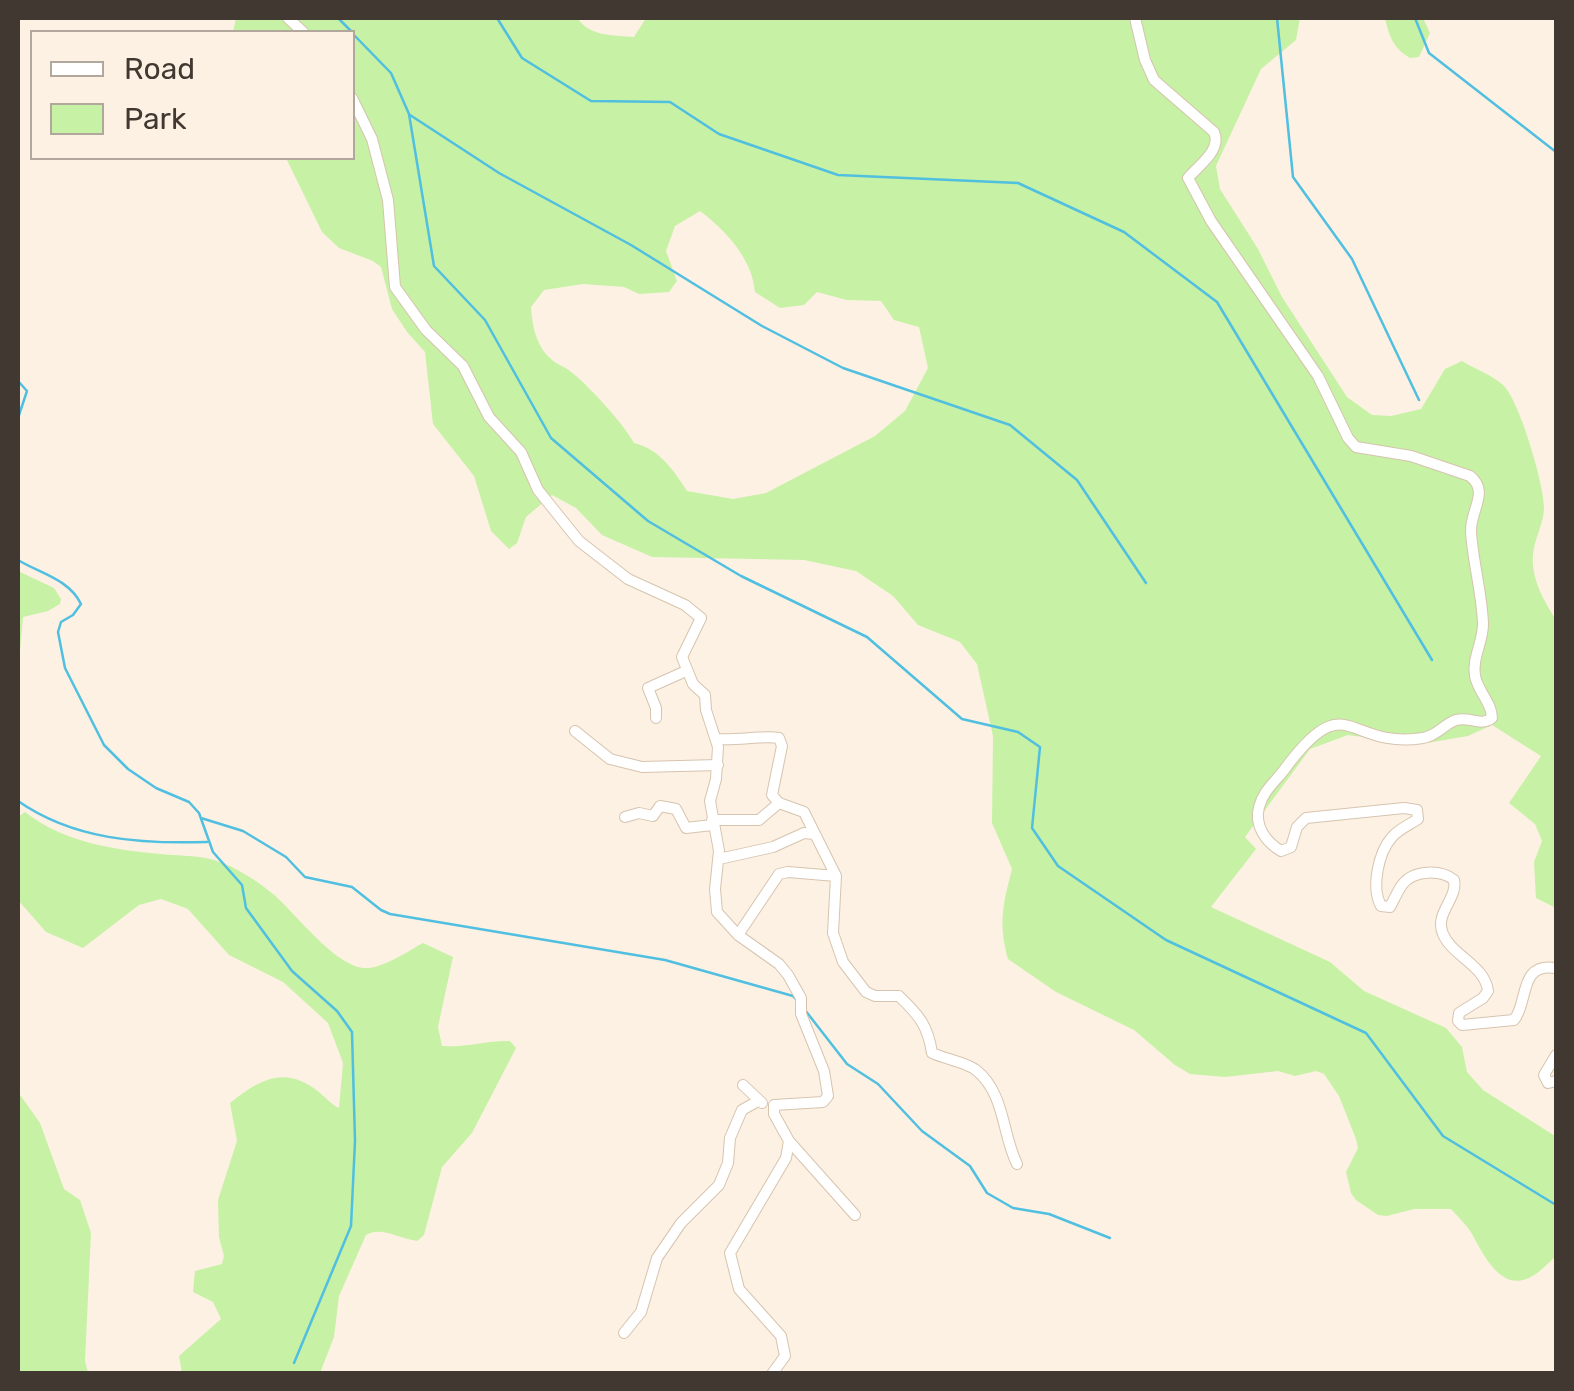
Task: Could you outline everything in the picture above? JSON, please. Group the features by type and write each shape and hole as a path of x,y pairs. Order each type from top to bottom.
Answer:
{"street":[{"path":"1134,18 1154,80 1214,132 1218,140 1188,178 1210,221 1318,376 1348,438 1356,447 1411,456 1470,476 1481,492 1471,528 1483,630 1474,662 1478,686 1492,710 1492,718 1485,723 1456,720 1424,738 1380,736 1342,724 1317,730 1268,789 1258,812 1260,830 1276,849 1286,850 1294,842 1300,821 1306,818 1417,810 1418,819 1400,829 1382,853 1377,898 1381,906 1390,907 1402,884 1422,874 1445,874 1454,880 1455,890 1445,908 1441,928 1448,943 1484,978 1488,991 1484,998 1459,1013 1462,1025 1514,1020 1520,1012 1523,991 1534,973 1556,968"},
{"path":"355,104 372,139 388,200 395,287 426,330 463,366 489,417 521,452 538,490 579,541 596,558 628,579 702,618 682,652 686,671 704,696 716,739 718,765 710,801 719,859 717,912 738,935 780,964 801,998 801,1014 824,1070 828,1096 823,1102 778,1104 772,1109"},
{"path":"656,718 648,688 686,671"},
{"path":"575,731 610,758 642,767 718,765"},
{"path":"716,739 779,738 782,746 772,795 779,803 804,812 836,876 833,933 842,962 866,992 874,996 899,996 922,1018 932,1053 974,1068 1002,1108 1006,1138 1017,1164"},
{"path":"625,817 639,813 653,816 660,806 676,810 686,828 759,820 779,803"},
{"path":"719,859 772,847 804,833 814,834"},
{"path":"738,935 779,874 836,876"},
{"path":"1556,1054 1544,1076 1548,1083 1556,1081"},
{"path":"743,1084 758,1101 772,1109 789,1141 855,1214"},
{"path":"624,1333 641,1312 657,1258 682,1222 719,1185 728,1163 730,1138 742,1110 758,1101"},
{"path":"772,1374 784,1356 784,1346 776,1330 739,1289 730,1253 786,1158 789,1141"}],"green space":[{"path":"236,18 577,18 595,32 634,37 646,18 1300,18 1296,40 1261,69 1216,166 1220,189 1258,249 1282,297 1347,397 1372,415 1391,416 1421,409 1445,369 1462,361 1503,385 1516,407 1543,498 1533,555 1534,573 1556,620 1556,908 1536,898 1534,862 1542,841 1535,824 1509,803 1541,756 1492,725 1468,736 1427,743 1348,735 1310,749 1245,837 1256,849 1211,907 1330,962 1364,991 1446,1028 1462,1047 1467,1072 1483,1090 1555,1136 1556,1256 1532,1276 1514,1281 1498,1273 1451,1209 1414,1209 1387,1216 1378,1215 1356,1200 1346,1172 1358,1148 1356,1139 1339,1096 1324,1074 1190,1074 1134,1030 1056,992 1008,959 1003,914 1012,869 992,823 993,736 977,664 960,642 918,625 893,596 856,571 804,560 652,557 602,535 576,508 552,495 526,517 517,543 509,549 491,531 474,476 433,424 425,352 392,309 381,267 339,248 322,232 287,160 355,160 355,30 233,30","holes":["700,211 728,236 749,268 755,292 780,308 804,305 817,292 847,300 881,301 894,320 919,327 928,368 905,411 875,436 766,493 733,499 687,491 658,455 634,443 595,394 545,353 536,334 531,307 544,290 583,284 624,287 639,294 669,292 677,281 666,251 675,226"]},
{"path":"1385,18 1423,18 1430,33 1419,57 1410,58 1396,46"},
{"path":"18,571 54,588 61,599 48,611 23,617 18,674"},
{"path":"25,812 56,831 90,843 201,857 230,866 273,894 330,950 356,966 382,965 423,943 453,957 438,1027 442,1046 510,1041 516,1048 472,1133 442,1167 424,1235 417,1241 384,1232 366,1235 339,1296 334,1337 320,1373 182,1373 179,1356 221,1319 213,1302 193,1292 195,1271 222,1264 224,1256 218,1200 237,1141 230,1103 262,1082 284,1077 307,1084 339,1108 343,1063 328,1023 283,982 229,955 188,909 161,899 139,905 83,948 46,932 18,900 18,817"},
{"path":"18,1092 40,1123 64,1189 80,1200 91,1233 85,1361 88,1373 18,1373"}],"waterway":[{"path":"338,18 350,30"},
{"path":"497,18 522,58 591,101 670,102 719,134 838,175 1018,183 1124,232 1217,302 1432,660"},
{"path":"1277,18 1293,177 1352,259 1419,400"},
{"path":"1415,18 1429,53 1556,152"},
{"path":"355,36 391,73 409,114 434,266 485,320 551,438 648,521 741,576 867,637 962,719 1018,732 1040,747 1032,828 1058,866 1166,940 1366,1033 1443,1136 1556,1205"},
{"path":"410,115 499,173 631,245 762,326 843,368 1010,425 1077,480 1146,583"},
{"path":"18,381 27,391 18,418"},
{"path":"18,560 69,588 81,604 61,622 58,632 65,668 104,745 128,769 156,788 189,802 199,813 213,852 242,885 246,908 292,971 337,1011 352,1032 355,1141 351,1226 294,1363"},
{"path":"18,801 62,824 108,837 207,842"},
{"path":"201,818 243,831 286,857 305,877 352,887 390,914 665,960 797,1000"},
{"path":"805,1010 847,1064 878,1084 922,1131 970,1166 987,1193 1013,1208 1049,1214 1110,1238"}]}
